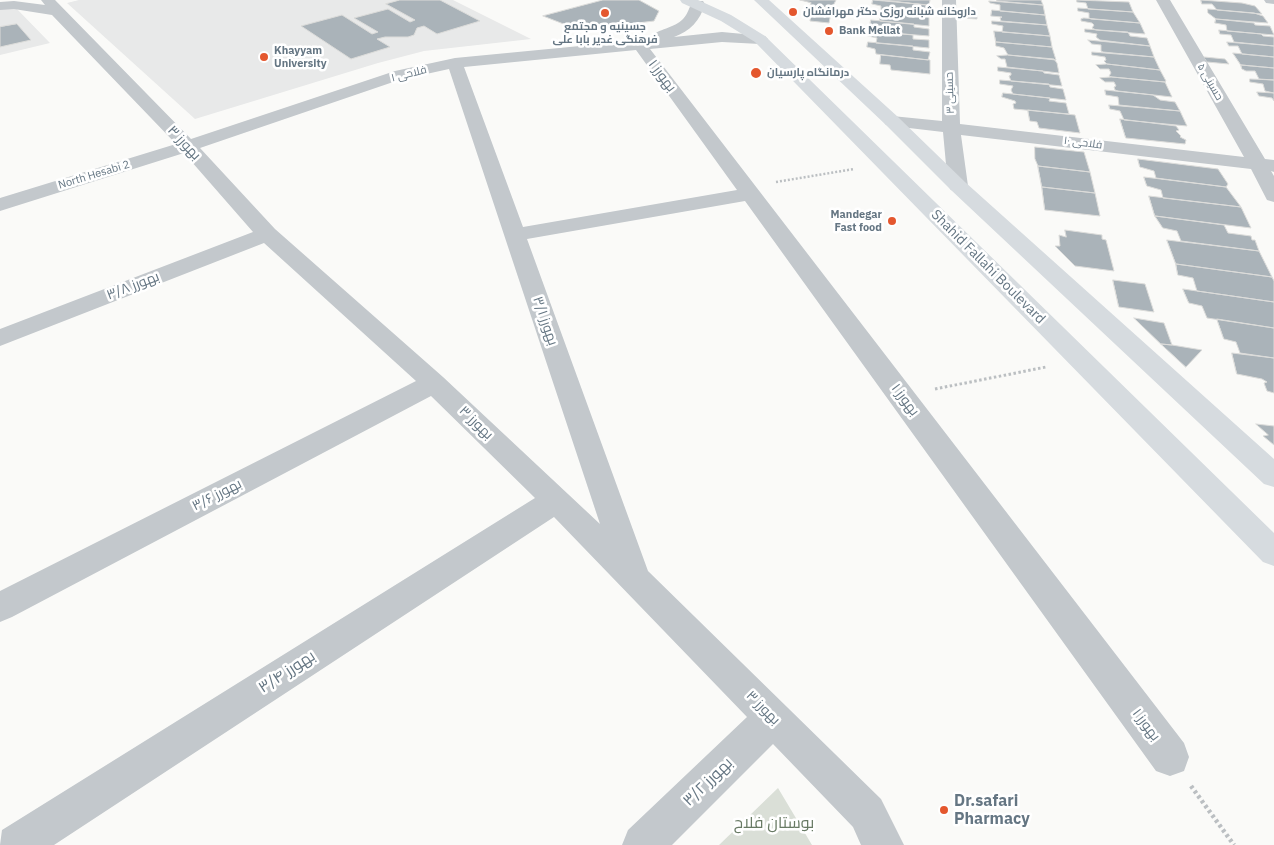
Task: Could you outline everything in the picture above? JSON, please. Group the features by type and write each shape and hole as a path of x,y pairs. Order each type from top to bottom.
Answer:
{"main road":[{"path":"761,0 892,121 958,186 1274,476"},
{"name":"Shahid Fallahi Boulevard","path":"692,2 760,38 1274,553"}],"street":[{"name":"حسینی ۳","path":"949,0 951,127 958,186"},
{"name":"حسینی ۵","path":"1162,0 1266,165 1274,196"},
{"name":"فلاحی ۱","path":"639,44 674,33 688,23 696,13 692,2"},
{"path":"0,6 52,6"},
{"name":"بهورز ۳","path":"52,6 188,146 267,234 434,382 556,500 773,718 867,813 883,845"},
{"name":"فلاحی ۱","path":"188,146 395,76 455,63 722,37 760,38"},
{"name":"بهورز ۱","path":"639,44 1170,757"},
{"name":"بهورز ۳/۱","path":"455,63 634,578"},
{"name":"فلاحی ۱۰","path":"892,121 1266,165"},
{"name":"North Hesabi 2","path":"0,205 188,146"},
{"path":"515,235 748,191"},
{"name":"بهورز ۳/۸","path":"0,338 267,234"},
{"name":"بهورز ۳/۶","path":"0,607 434,382"},
{"name":"بهورز ۳/۴","path":"17,845 556,500"},
{"name":"بهورز ۳/۲","path":"643,845 773,718"}],"path":[{"path":"748,191 885,164"},
{"path":"901,396 1081,361"},
{"path":"1170,757 1234,845"}],"shaded area":[{"name":"Khayyam University","path":"79,0 453,0 531,39 424,51 378,63 195,119 67,3"},
{"path":"0,8 16,8 50,43 0,55"}],"green space":[{"name":"بوستان فلاح","path":"778,788 812,845 719,845"}],"building":[{"path":"400,0 440,0 480,21 437,34 424,26 417,28 414,35 408,37 377,39 390,47 351,59 301,26 342,15 372,34 378,32 354,18 388,9 410,22 415,20 386,4"},
{"name":"جسینیه و مجتمع فرهنگی غدیر بابا علی","path":"603,0 639,0 659,11 654,21 579,30 543,16"},
{"path":"800,0 836,0 832,8 810,6 811,3"},
{"path":"873,0 929,5 929,10 931,10 929,15 881,10 881,6 872,4"},
{"path":"883,0 930,0 929,5"},
{"path":"1041,0 1043,5 997,1"},
{"path":"1077,0 1129,2 1133,12 1088,9 1086,3 1077,2"},
{"path":"1201,0 1242,3 1255,6 1262,14 1217,10 1212,4 1202,4"},
{"path":"989,1 1043,5 1045,15 1000,11 1000,5 990,3"},
{"path":"814,6 832,8 829,23 810,21 811,8"},
{"path":"1078,8 1133,12 1140,23 1091,19 1089,18 1089,13 1078,11"},
{"path":"1208,9 1254,13 1263,16 1268,23 1216,19 1208,13"},
{"path":"873,10 929,15 929,26 880,21 879,16 871,14"},
{"path":"992,10 1045,15 1047,25 1001,21 1000,18 1002,17 991,16"},
{"path":"977,12 977,19 962,18 962,14"},
{"path":"1084,18 1140,23 1145,34 1096,30 1092,28 1094,25 1092,23 1081,21"},
{"path":"1216,19 1270,26 1274,35 1227,31 1226,25 1215,23"},
{"path":"871,20 914,24 914,27 929,29 929,36 879,32 879,27 870,25"},
{"path":"992,21 1047,25 1050,36 1002,32 1003,26 992,24"},
{"path":"17,24 31,40 0,47 0,27"},
{"path":"1085,29 1128,32 1130,36 1147,38 1150,46 1100,40 1096,37 1097,34 1085,32"},
{"path":"1219,30 1274,37 1274,46 1234,42 1231,35 1220,34"},
{"path":"870,31 913,35 913,39 929,40 929,48 876,43 877,38 868,36"},
{"path":"994,31 1050,36 1052,47 996,42"},
{"path":"1088,40 1150,46 1154,57 1103,52 1101,51 1101,45 1092,44"},
{"path":"868,42 913,46 913,50 930,52 928,60 876,54 875,49 867,47"},
{"path":"996,42 1052,47 1056,60 1008,55 1004,48 996,46"},
{"path":"1227,42 1274,46 1274,57 1242,54 1238,46 1229,46"},
{"path":"1092,52 1154,57 1160,70 1107,64 1104,61 1106,60 1105,57 1092,55"},
{"path":"1233,53 1274,57 1274,68 1241,65"},
{"path":"881,55 930,60 930,74 891,70 890,65 880,64"},
{"path":"1008,55 1054,59 1059,73 1007,67 1005,59 997,56"},
{"path":"1204,57 1225,59 1229,64 1207,62"},
{"path":"1107,64 1160,70 1166,81 1112,77 1109,76 1111,73 1109,69 1100,69 1096,65"},
{"path":"1241,65 1274,68 1274,80 1259,79 1255,71 1246,71 1242,69"},
{"path":"998,67 1043,71 1044,73 1059,75 1062,86 1011,81 1009,76 1011,73 998,71"},
{"path":"1112,77 1165,82 1172,97 1118,91 1115,90 1114,82 1105,82 1100,78"},
{"path":"1250,79 1274,80 1274,93 1265,91 1263,84 1250,82"},
{"path":"1000,80 1049,84 1050,87 1063,89 1066,100 1013,94 1011,90 1013,86 1000,84"},
{"path":"1105,90 1153,95 1160,100 1175,102 1180,111 1119,105 1118,97 1106,95"},
{"path":"1257,92 1274,93 1274,101 1272,98 1259,96"},
{"path":"1003,93 1050,98 1049,101 1066,103 1069,114 1014,109 1013,104 1016,103 1015,101 1002,97"},
{"path":"1109,105 1180,111 1187,126 1124,120 1120,111 1110,109"},
{"path":"1028,110 1075,115 1080,133 1039,128 1037,122 1030,121"},
{"path":"1120,119 1176,126 1179,130 1176,131 1180,137 1186,140 1185,144 1126,138"},
{"path":"1035,147 1084,152 1090,172 1038,166 1035,159"},
{"path":"1138,159 1218,169 1228,184 1226,187 1156,178 1154,171 1140,167"},
{"path":"1038,166 1090,172 1095,193 1042,187"},
{"path":"1144,177 1226,187 1241,207 1163,198 1161,190 1147,186"},
{"path":"1042,187 1095,193 1100,216 1045,210"},
{"path":"1149,196 1241,207 1251,228 1155,216"},
{"path":"1155,216 1224,225 1228,233 1251,236 1252,240 1255,240 1259,251 1181,241 1177,231 1163,228"},
{"path":"1065,230 1102,235 1102,239 1106,240 1114,271 1075,266 1055,246 1060,246 1059,235 1066,237"},
{"path":"1167,240 1259,251 1272,277 1176,264"},
{"path":"1176,264 1272,277 1274,281 1274,302 1197,291 1193,278 1178,275"},
{"path":"1113,280 1145,284 1154,312 1119,307"},
{"path":"1183,289 1274,302 1274,328 1207,318 1202,306 1189,303"},
{"path":"1134,318 1164,323 1172,345 1161,344"},
{"path":"1217,319 1274,328 1274,358 1240,353 1236,342 1224,339"},
{"path":"1161,344 1172,345 1202,350 1186,367"},
{"path":"1232,353 1274,358 1274,393 1267,391 1264,383 1267,382 1262,379 1237,374"},
{"path":"1256,424 1274,426 1274,445 1263,436 1268,435"}],"place":[{"name":"داروخانه شبانه روزی دکتر مهرافشان","path":"793,12"},
{"name":"جسینیه و مجتمع فرهنگی غدیر بابا علی","path":"605,13"},
{"name":"Bank Mellat","path":"829,31"},
{"name":"Khayyam University","path":"264,57"},
{"name":"درمانگاه پارسیان","path":"756,73"},
{"name":"Mandegar Fast food","path":"892,221"},
{"name":"Dr.safari Pharmacy","path":"944,810"}]}
